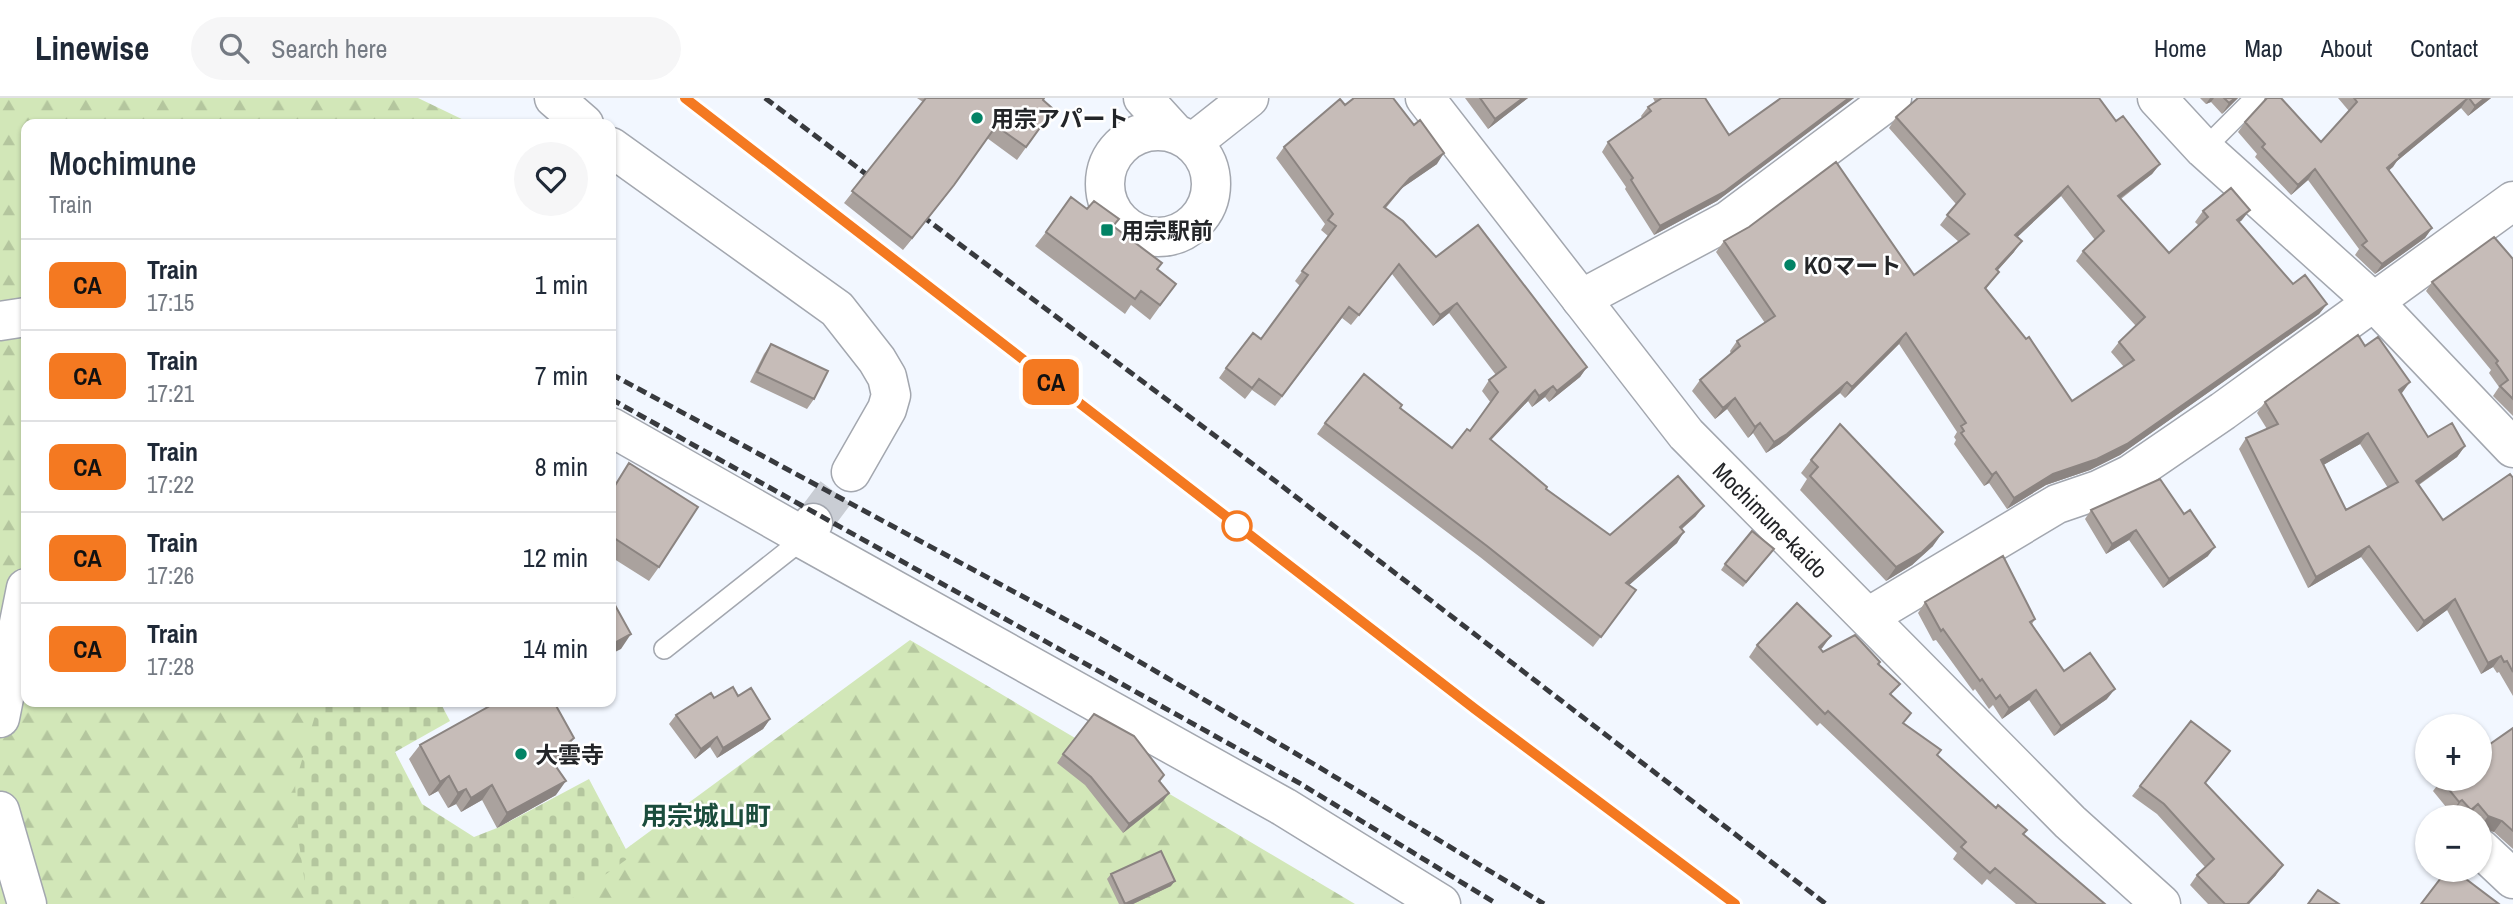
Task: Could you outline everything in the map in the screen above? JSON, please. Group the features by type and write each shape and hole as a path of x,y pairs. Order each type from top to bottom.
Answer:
{"street":[{"path":"554,98 578,119"},
{"path":"1143,98 1184,138 1249,98"},
{"name":"Mochimune-kaido","path":"1425,98 1686,434 2070,822 2161,904"},
{"path":"1581,299 1729,220 1892,98"},
{"path":"2157,98 2204,149 2374,302 2508,435"},
{"path":"616,151 837,309 877,360 887,377 891,395 887,409 850,472"},
{"path":"1868,617 2057,504 2098,490 2131,474 2223,411 2513,201"},
{"path":"0,321 21,318"},
{"path":"616,430 802,535 808,531 1284,807 1441,904"},
{"path":"0,718 21,613"},
{"path":"0,811 27,904"},
{"path":"2492,859 2513,879"}],"lane":[{"path":"2204,149 2255,98"},
{"path":"664,649 808,531"}],"green space":[{"path":"0,98 418,98 462,119 21,119 21,707 341,707 309,904 0,904"},
{"path":"910,640 1355,904 551,904"},
{"path":"318,707 443,707 450,721 395,752 422,804 474,837 497,828 589,779 630,857 564,904 308,904 299,843 295,784"}],"building":[{"path":"926,98 1044,98 1052,111 1026,147 996,126 912,238 852,191"},
{"path":"1354,98 1393,98 1414,125 1420,120 1444,153 1410,178 1384,207 1403,221 1436,257 1478,225 1587,367 1557,391 1553,386 1539,396 1535,390 1490,439 1547,487 1546,489 1610,535 1678,476 1704,506 1680,527 1684,532 1626,583 1636,590 1601,637 1325,423 1364,374 1402,405 1400,408 1452,448 1467,429 1470,431 1498,392 1489,380 1506,367 1457,303 1440,315 1399,264 1359,315 1349,307 1282,396 1259,379 1252,388 1226,368 1253,333 1261,339 1308,275 1302,271 1336,226 1328,220 1333,214 1284,147 1340,99 1345,105"},
{"path":"1480,98 1523,98 1495,119"},
{"path":"1662,98 1705,98 1729,135 1781,98 1849,98 1724,192 1660,226 1631,180 1633,178 1608,142 1645,116 1651,111 1648,107"},
{"path":"1918,98 2099,98 2116,121 2123,116 2160,164 2118,196 2169,253 2208,217 2203,211 2231,188 2250,210 2237,220 2293,284 2305,275 2327,304 2127,444 2097,459 2053,474 2014,498 1996,472 1992,475 1961,433 1964,431 1961,426 1966,423 1906,333 1852,387 1847,382 1774,442 1760,423 1755,427 1735,398 1723,408 1700,380 1740,346 1737,341 1775,316 1724,241 1749,227 1836,162 1914,275 1969,234 1947,215 1965,194 1896,117","holes":["2068,186 2104,231 2083,251 2145,317 2119,342 2134,360 2072,401 2029,337 2026,339 1985,288 1999,272 1996,269 2022,241 2015,235"]},
{"path":"2267,98 2281,98 2321,142 2357,102 2354,98 2468,98 2387,168 2432,228 2382,264 2362,245 2367,241 2315,169 2298,185 2262,147 2265,144 2245,122"},
{"path":"2469,98 2485,98 2475,106"},
{"path":"1071,197 1087,209 1094,201 1119,219 1113,226 1162,263 1157,269 1176,284 1160,305 1141,291 1135,299 1046,232"},
{"path":"2494,237 2513,259 2513,399 2500,386 2508,380 2496,363 2498,361 2432,282"},
{"path":"2358,335 2365,346 2378,337 2410,382 2399,390 2428,437 2452,423 2465,446 2416,481 2443,520 2510,474 2513,478 2513,672 2501,656 2488,663 2455,599 2424,621 2369,546 2316,577 2246,438 2278,424 2265,402","holes":["2368,433 2398,482 2346,510 2321,460"]},
{"path":"771,344 828,371 814,399 757,372"},
{"path":"1840,424 1943,532 1922,552 1896,567 1810,476 1818,467 1811,460"},
{"path":"629,463 698,507 659,567 616,539 616,484"},
{"path":"2160,479 2184,514 2190,510 2215,547 2169,579 2136,530 2112,544 2091,510"},
{"path":"1752,531 1774,549 1746,582 1725,564"},
{"path":"2003,556 2035,619 2030,622 2064,671 2090,653 2115,689 2061,726 2036,690 2009,708 2000,695 1996,699 1943,629 1941,631 1925,602"},
{"path":"1797,603 1831,636 1819,647 1823,652 1855,635 1880,662 1878,664 1900,684 1890,694 1911,713 1903,723 1941,750 1937,755 1996,808 1998,805 2027,830 2023,834 2105,904 2037,904 1995,868 1990,873 1961,847 1966,842 1828,711 1825,714 1757,645"},
{"path":"616,607 631,634 616,642"},
{"path":"733,687 738,696 751,688 770,719 723,748 717,737 701,749 676,715 711,693 714,698"},
{"path":"488,707 557,707 574,738 550,758 566,781 507,813 492,785 471,798 466,789 458,793 449,776 440,782 420,745"},
{"path":"1094,714 1134,736 1164,775 1159,781 1169,793 1129,824 1091,777 1063,754"},
{"path":"2191,721 2230,751 2205,783 2283,865 2247,904 2225,904 2197,875 2214,859 2164,804 2140,786"},
{"path":"2513,728 2513,831 2502,821 2492,817 2492,805 2466,805 2462,800 2459,802 2450,791 2492,791 2492,743"},
{"path":"1161,851 1175,881 1125,904 1111,874"},
{"path":"2438,882 2470,882 2499,904 2421,904"},
{"path":"2318,890 2339,904 2308,904"}],"tunnel":[{"path":"813,523 851,472"}],"railway":[{"path":"685,98 1453,692 1735,904"},
{"path":"765,98 882,186"},
{"path":"910,207 1274,480 1826,904"},
{"path":"616,377 1094,635 1544,904"},
{"path":"616,402 1301,784 1497,904"}],"train":[{"name":"CA","path":"685,98 1475,709 1735,904"}],"place":[{"name":"用宗アパート","path":"977,118"},
{"name":"用宗駅前","path":"1107,230"},
{"name":"KOマート","path":"1790,265"},
{"name":"大雲寺","path":"521,754"}],"district":[{"name":"用宗城山町","path":"706,815"}]}
